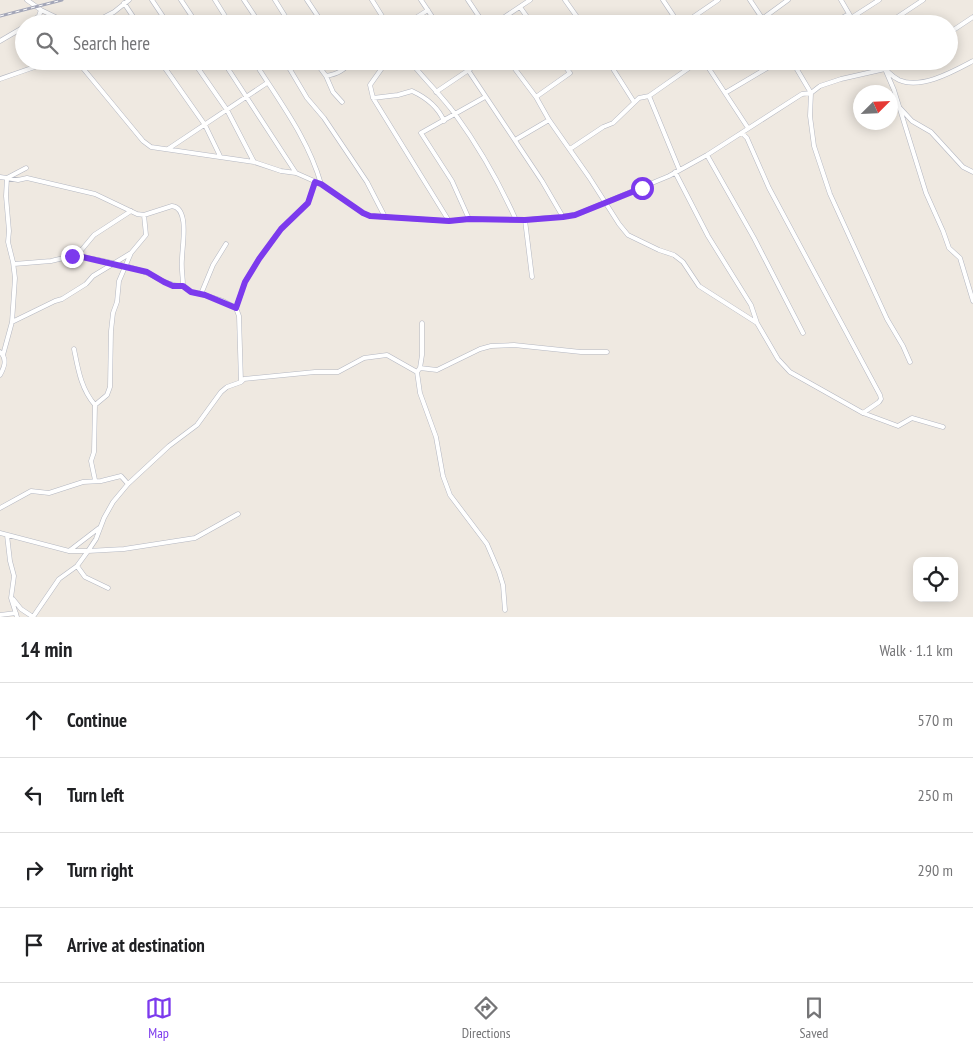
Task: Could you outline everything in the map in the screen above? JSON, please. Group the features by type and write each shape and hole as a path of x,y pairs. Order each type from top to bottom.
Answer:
{"street":[{"path":"27,0 51,15"},
{"path":"108,15 129,0"},
{"path":"152,0 162,15"},
{"path":"181,0 191,15"},
{"path":"215,0 224,15"},
{"path":"244,0 254,15"},
{"path":"275,0 284,15"},
{"path":"307,0 317,15"},
{"path":"372,0 381,15"},
{"path":"421,0 431,15"},
{"path":"468,0 478,15"},
{"path":"509,15 530,0"},
{"path":"565,0 576,15"},
{"path":"663,0 674,15"},
{"path":"695,15 718,0"},
{"path":"750,0 760,15"},
{"path":"766,15 788,0"},
{"path":"841,0 849,15"},
{"path":"852,15 880,0"},
{"path":"900,15 923,0"},
{"path":"124,3 132,15"},
{"path":"520,8 525,15"},
{"path":"39,15 41,10"},
{"path":"420,15 428,10"},
{"path":"958,27 973,18"},
{"path":"0,41 15,32"},
{"path":"958,68 973,61"},
{"path":"0,79 26,70"},
{"path":"84,70 143,141 151,147 254,162 296,174 321,184 370,216 449,221 469,219 525,220 575,215 636,191 677,171 707,155 802,94 812,93 820,86 841,79 885,70 899,80 913,82 932,80 954,70"},
{"path":"166,70 205,125 220,156"},
{"path":"199,70 228,110 254,162"},
{"path":"229,70 296,174"},
{"path":"259,70 290,116 315,164 321,184"},
{"path":"290,70 307,98 324,118 367,182 385,217"},
{"path":"321,70 342,102"},
{"path":"326,76 337,74 344,70"},
{"path":"381,70 370,85 373,98 449,221"},
{"path":"418,70 455,114 484,157 516,220"},
{"path":"516,70 536,97 548,120 628,235 674,255 683,262 699,286 757,323"},
{"path":"536,97 570,73 568,70"},
{"path":"614,70 634,102"},
{"path":"570,149 603,127 613,123 639,98 649,96 686,70"},
{"path":"710,70 748,128"},
{"path":"725,93 764,70"},
{"path":"798,70 812,93 810,116 814,146 830,194 886,319 903,346 910,362"},
{"path":"885,70 926,192 949,248 960,258 973,301"},
{"path":"436,92 468,71 542,181 563,217"},
{"path":"168,150 267,83"},
{"path":"373,98 412,91 432,104 441,114 444,121"},
{"path":"649,96 677,171 708,236 751,305 757,323 778,359 790,372 863,413 898,426 912,418 943,427"},
{"path":"469,219 452,181 421,134 485,97"},
{"path":"899,108 912,121 930,132 963,167 973,172"},
{"path":"515,140 548,120"},
{"path":"742,133 752,149 769,188 880,395 881,399 879,402 863,413"},
{"path":"707,155 754,238 803,333"},
{"path":"7,178 26,168"},
{"path":"0,177 18,180 28,178 95,194 144,215 172,206 179,209 182,215 184,238 182,259 183,286"},
{"path":"0,375 5,365 1,353 12,322 16,278 8,242 7,178"},
{"path":"241,382 239,316 236,308 245,282 281,229 308,203 315,182"},
{"path":"74,255 94,235 132,211"},
{"path":"95,405 107,395 110,387 110,331 117,302 119,281 131,254 146,235 144,215"},
{"path":"525,220 532,277"},
{"path":"201,294 213,265 226,244"},
{"path":"12,322 62,299 131,254"},
{"path":"14,264 51,260 74,255 147,272 173,286 183,286 191,292 223,301 236,308"},
{"path":"422,323 422,355 418,370 420,393 436,438 443,476 450,495 487,544 500,572 505,610"},
{"path":"11,598 21,609 33,617 60,579 77,566 88,551 96,539 99,528 113,502 128,484 169,446 198,425 221,392 234,383 253,378 315,372 338,372 364,358 379,355 387,355 418,370 437,370 480,349 491,346 514,345 581,352 607,352"},
{"path":"74,349 82,383 95,405 94,452 90,461 95,480"},
{"path":"0,508 31,491 49,493 77,484 121,476 128,484"},
{"path":"0,533 69,551 124,549 195,538 238,514"},
{"path":"69,551 99,528"},
{"path":"0,615 17,615 11,598 14,576 7,535"},
{"path":"77,566 86,577 108,588"}],"railway":[{"path":"0,16 62,0"}],"route":[{"path":"72,256 147,272 173,286 183,286 191,292 223,301 236,308 245,282 259,259 281,229 308,203 315,182 370,216 449,221 469,219 525,220 575,215 642,188"}]}
